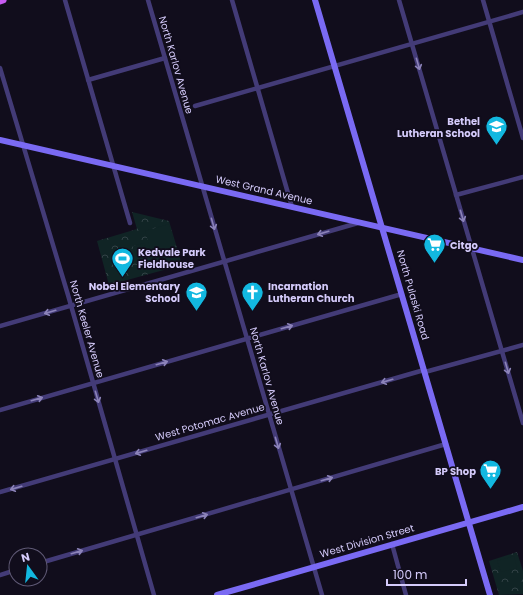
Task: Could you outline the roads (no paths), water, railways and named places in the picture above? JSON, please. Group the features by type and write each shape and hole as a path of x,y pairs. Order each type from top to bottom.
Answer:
{"main road":[{"name":"North Pulaski Road","path":"315,0 490,595"},
{"name":"West Grand Avenue","path":"0,140 523,260"},
{"name":"West Division Street","path":"217,595 237,592 314,567 523,506"}],"street":[{"path":"65,0 130,222"},
{"name":"North Karlov Avenue","path":"148,0 322,595"},
{"path":"232,0 292,207"},
{"path":"399,0 523,423"},
{"path":"483,0 523,138"},
{"path":"195,106 523,12"},
{"path":"88,80 165,58"},
{"name":"North Keeler Avenue","path":"0,68 154,595"},
{"path":"456,195 523,177"},
{"path":"0,326 360,223"},
{"path":"0,410 402,294"},
{"name":"West Potomac Avenue","path":"0,492 425,371 523,345"},
{"path":"48,561 446,444"},
{"path":"392,544 406,595"}],"place":[{"name":"Bethel Lutheran School","path":"496,146"},
{"name":"Citgo","path":"434,264"},
{"name":"Kedvale Park Fieldhouse","path":"122,278"},
{"name":"Nobel Elementary School","path":"196,312"},
{"name":"Incarnation Lutheran Church","path":"253,312"},
{"name":"BP Shop","path":"491,490"}]}
